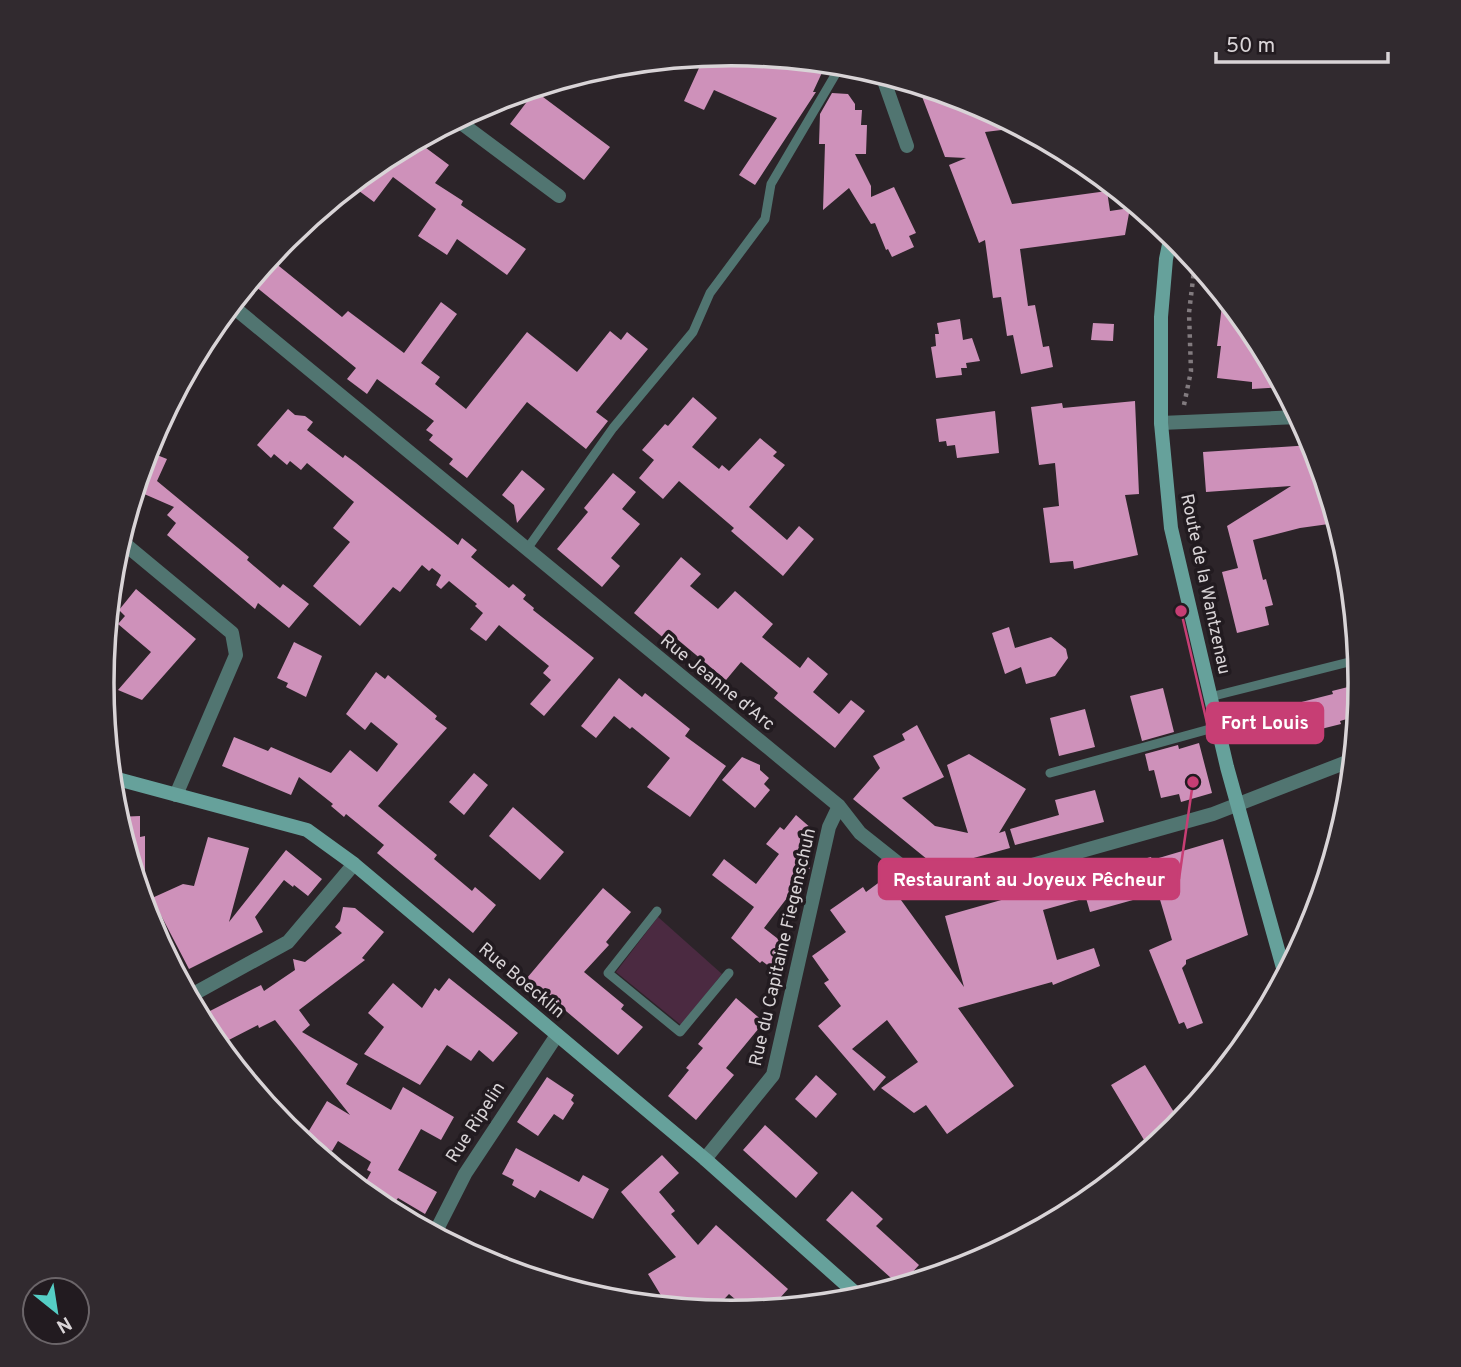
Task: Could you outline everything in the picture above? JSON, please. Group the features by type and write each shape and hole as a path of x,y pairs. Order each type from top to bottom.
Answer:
{"main road":[{"name":"Route de la Wantzenau","path":"1168,248 1161,317 1161,423 1171,528 1217,727 1281,961"},
{"name":"Rue Boecklin","path":"121,780 307,830 354,864 705,1159 851,1289"}],"street":[{"path":"886,87 907,146"},
{"path":"466,126 559,196"},
{"name":"Rue Jeanne d'Arc","path":"239,311 839,806 860,833 928,887 943,890 1238,805 1342,764"},
{"path":"1161,423 1287,417"},
{"path":"129,547 232,633 236,655 176,796"},
{"name":"Rue du Capitaine Fiegenschuh","path":"705,1159 773,1074 829,827 839,806"},
{"path":"196,992 288,942 354,864"},
{"name":"Rue Ripelin","path":"438,1227 465,1174 557,1035"}],"lane":[{"path":"527,550 613,428 693,332 710,293 765,219 771,184 835,76"},
{"path":"1210,696 1347,662"},
{"path":"1049,773 1217,727"},
{"path":"657,911 608,973 680,1032 729,973"}],"path":[{"path":"1161,423 1184,405 1191,371 1189,313 1193,276"}],"shaded area":[{"path":"658,917 722,974 681,1025 616,972"}],"building":[{"path":"699,68 771,68 822,74 813,92 816,92 755,185 739,175 777,118 714,90 704,110 684,101"},
{"path":"832,93 848,94 855,104 855,110 862,110 861,125 867,125 866,154 855,154 871,186 871,197 894,187 916,233 909,236 914,247 892,257 888,249 886,250 875,223 871,224 849,188 823,210 825,144 819,144 820,114"},
{"path":"542,96 610,147 584,180 510,124 528,101"},
{"path":"922,97 967,113 1003,130 985,132 1012,204 1103,192 1108,195 1110,211 1124,209 1129,213 1125,235 1020,249 1028,306 1035,305 1043,347 1049,346 1053,367 1021,374 1013,335 1007,336 1001,297 993,298 985,240 979,243 949,165 966,158 945,157"},
{"path":"425,147 449,165 435,183 463,201 461,205 526,249 507,275 457,239 447,255 418,236 436,209 393,177 374,202 359,191"},
{"path":"278,265 342,317 348,311 404,353 441,302 457,314 421,363 440,377 435,384 466,409 527,332 577,372 610,331 621,340 627,332 648,349 596,412 608,421 586,449 527,402 467,478 449,464 453,459 429,440 433,435 426,430 434,421 377,379 367,394 347,379 356,368 258,288"},
{"path":"1221,310 1272,388 1252,389 1252,382 1217,378 1221,346 1217,346"},
{"path":"960,319 963,340 972,338 980,361 966,363 967,368 961,368 962,375 936,378 931,347 936,346 935,334 939,334 937,323"},
{"path":"1093,323 1114,324 1113,341 1091,340"},
{"path":"693,397 717,418 692,447 719,469 722,465 729,471 760,438 777,452 773,456 785,465 749,507 787,540 799,526 814,539 783,576 731,531 734,528 679,481 663,499 639,478 654,460 642,450"},
{"path":"1135,401 1139,494 1125,495 1138,555 1074,569 1073,561 1050,563 1043,508 1059,506 1055,463 1039,465 1031,407 1062,403 1063,408"},
{"path":"288,409 313,422 307,430 343,458 345,455 356,463 458,545 462,538 477,550 471,557 509,588 513,584 526,595 523,599 533,610 594,658 544,716 530,704 551,680 543,673 549,666 499,625 486,641 470,629 483,613 475,606 477,604 449,581 441,589 436,585 441,575 432,568 429,571 422,565 400,592 393,587 360,626 313,586 350,542 333,528 354,502 307,463 301,470 290,461 287,465 274,454 271,458 257,445"},
{"path":"995,411 999,453 957,458 955,445 947,446 946,441 939,442 936,419"},
{"path":"1301,447 1326,524 1253,540 1263,580 1266,579 1273,605 1265,607 1269,625 1237,633 1222,572 1238,568 1227,526 1291,486 1206,492 1203,452"},
{"path":"157,455 167,459 157,481 249,557 247,560 280,588 283,584 309,604 289,628 258,603 255,609 167,535 176,523 167,515 174,507 144,494"},
{"path":"522,470 545,489 517,523 514,505 502,495"},
{"path":"613,473 636,492 622,509 640,524 611,558 620,566 602,587 557,549 588,512 584,508"},
{"path":"681,557 701,574 690,586 718,609 735,591 773,624 762,637 800,668 808,657 828,674 813,692 839,714 851,700 865,711 835,748 774,698 778,693 741,662 726,680 671,634 666,640 634,613"},
{"path":"136,589 196,639 142,700 118,690 151,652 118,624 125,616 119,610"},
{"path":"1009,627 1015,648 1051,637 1066,649 1068,658 1055,676 1026,684 1021,667 1005,674 992,633"},
{"path":"294,642 322,656 306,697 286,687 288,683 277,678"},
{"path":"376,672 385,679 388,675 437,716 435,719 447,728 378,806 437,855 434,859 472,891 475,887 496,905 473,933 377,853 384,845 346,814 344,817 331,806 333,804 299,777 291,795 222,766 234,737 268,751 271,747 331,773 350,750 377,772 398,744 371,722 365,730 346,714"},
{"path":"619,678 642,697 645,693 690,729 685,736 726,766 690,817 647,787 670,758 614,716 596,738 581,726"},
{"path":"1348,687 1346,719 1340,721 1341,724 1265,743 1258,713 1333,694 1332,691"},
{"path":"1163,688 1174,732 1142,741 1130,696"},
{"path":"1085,709 1095,747 1059,756 1050,718"},
{"path":"917,725 944,777 902,798 935,826 968,833 947,765 969,754 1026,789 999,833 1005,831 1010,848 948,865 933,864 853,799 880,768 873,756 905,740 902,734"},
{"path":"1199,743 1212,793 1181,802 1179,794 1161,798 1154,770 1149,771 1145,754 1178,745 1179,749"},
{"path":"742,757 760,765 760,770 769,778 764,784 770,790 755,808 722,780"},
{"path":"474,773 488,785 464,815 449,802"},
{"path":"1095,790 1104,822 1015,845 1010,829 1059,815 1055,800"},
{"path":"513,807 564,852 540,880 489,836"},
{"path":"796,815 812,829 803,840 807,843 796,856 810,868 764,928 791,949 774,970 762,961 760,963 731,938 754,907 712,875 724,859 756,884 779,854 766,844 780,827 784,830"},
{"path":"140,816 140,837 145,836 145,878 135,843 128,817"},
{"path":"208,837 249,848 229,922 286,850 322,879 308,896 284,880 255,917 263,932 189,969 152,898 183,884 194,886"},
{"path":"1223,839 1248,935 1186,960 1182,968 1203,1023 1187,1029 1184,1022 1179,1024 1149,950 1172,940 1158,893 1090,912 1086,898 1043,910 1057,960 1094,948 1100,966 1053,985 1052,982 958,1008 1014,1086 947,1134 926,1105 914,1113 881,1088 918,1062 887,1020 852,1049 886,1077 874,1091 818,1026 841,1006 824,983 829,980 812,956 846,932 830,910 863,887 866,892 885,878 964,987 945,916 1026,893 1022,881 1038,876 1061,870 1065,884 1106,872 1105,869 1151,857 1152,860"},
{"path":"603,888 631,912 606,942 609,945 584,972 624,1005 621,1009 643,1027 618,1055 527,978"},
{"path":"343,907 355,908 384,932 362,958 365,960 299,1010 310,1025 302,1032 358,1064 346,1084 391,1110 403,1087 454,1117 441,1140 421,1129 398,1170 437,1192 425,1214 398,1198 395,1202 366,1181 371,1172 367,1170 371,1162 338,1141 332,1151 308,1133 327,1101 350,1115 275,1020 259,1028 258,1025 228,1041 208,1012 261,985 264,991 295,970 293,959 305,962 342,933 335,927 340,921"},
{"path":"449,978 518,1033 493,1062 479,1050 471,1061 447,1045 420,1085 364,1054 384,1027 368,1013 393,983 422,1008 435,988 439,991"},
{"path":"736,998 764,1022 726,1068 734,1075 696,1120 668,1096 703,1048 698,1044"},
{"path":"1145,1065 1174,1112 1144,1140 1111,1085"},
{"path":"816,1075 837,1094 816,1118 795,1099"},
{"path":"547,1077 574,1095 571,1100 574,1103 563,1120 554,1114 538,1136 517,1122"},
{"path":"765,1125 818,1173 796,1198 743,1150"},
{"path":"516,1148 579,1182 583,1175 609,1189 593,1219 540,1190 535,1198 512,1185 514,1180 502,1174"},
{"path":"662,1155 679,1173 659,1192 675,1211 671,1214 698,1245 716,1225 788,1289 780,1298 771,1299 736,1300 729,1294 724,1300 661,1296 648,1274 676,1257 621,1192"},
{"path":"852,1191 883,1219 876,1226 919,1265 912,1273 892,1279 826,1220"}],"place":[{"name":"Fort Louis","path":"1181,611"},
{"name":"Restaurant au Joyeux Pêcheur","path":"1193,782"}]}
